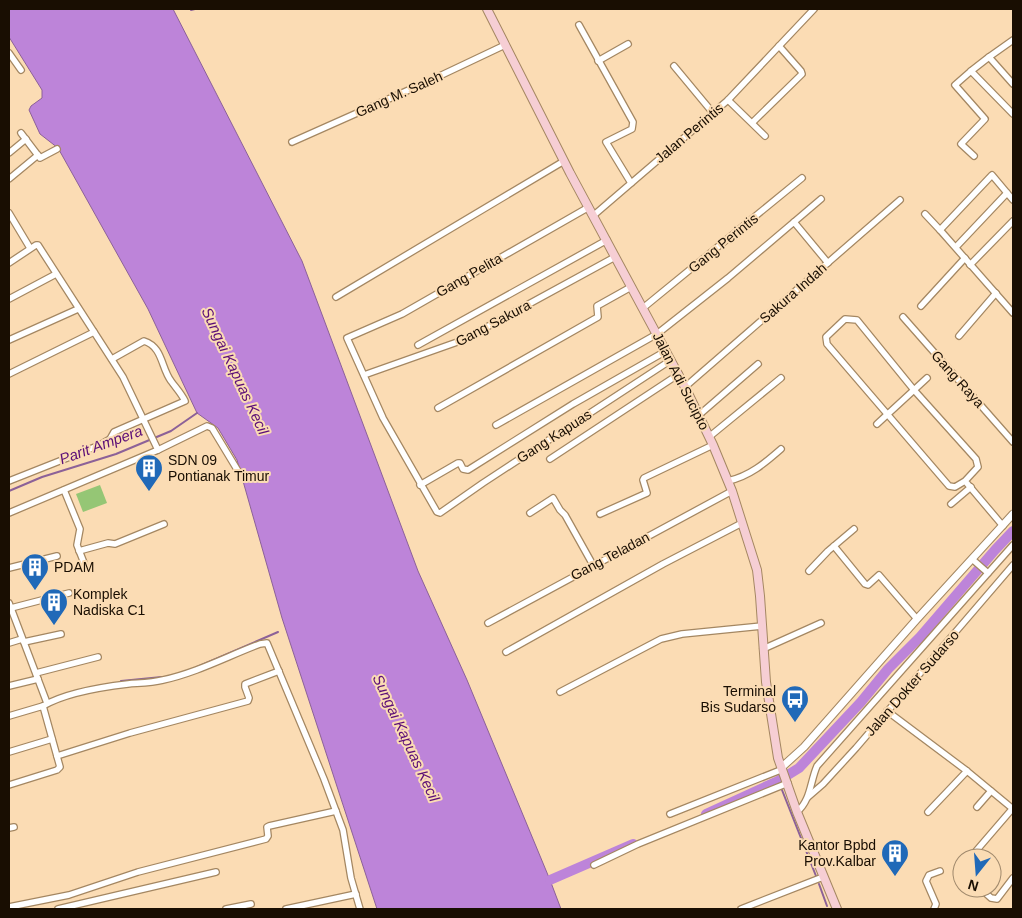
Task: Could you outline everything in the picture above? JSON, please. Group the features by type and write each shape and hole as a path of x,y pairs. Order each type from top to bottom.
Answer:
{"main road":[{"name":"Jalan Adi Sucipto","path":"486,9 564,161 685,386 732,491 757,570 766,682 778,758 797,812 837,909"}],"street":[{"name":"Jalan Perintis","path":"594,215 728,100 814,9"},
{"path":"578,25 633,122 632,129 606,142 632,183"},
{"path":"974,156 962,144 985,119 955,85 974,73 989,57 1013,40"},
{"path":"598,61 628,44"},
{"name":"Gang M. Saleh","path":"292,142 505,45"},
{"path":"753,122 802,74 779,46"},
{"path":"9,53 21,70"},
{"path":"989,57 1013,84"},
{"path":"674,66 713,113"},
{"path":"974,73 1013,114"},
{"path":"728,100 753,122 765,136"},
{"path":"21,133 42,158 57,149"},
{"path":"9,153 26,139"},
{"path":"9,179 38,155"},
{"path":"336,298 564,161"},
{"path":"940,230 992,175 1013,200"},
{"name":"Gang Perintis","path":"643,308 802,178"},
{"path":"956,248 1007,193"},
{"path":"496,425 658,334 728,278 821,199"},
{"name":"Sakura Indah","path":"685,386 900,200"},
{"name":"Gang Pelita","path":"364,374 346,338 402,314 589,207"},
{"path":"9,213 30,248"},
{"path":"925,214 1013,313"},
{"path":"970,265 1013,221"},
{"path":"794,222 828,263"},
{"path":"418,345 607,240"},
{"path":"9,263 30,248 38,246 112,359 131,392 158,450"},
{"name":"Gang Sakura","path":"364,374 440,350 470,337 615,257"},
{"path":"921,306 965,258"},
{"path":"9,299 56,274"},
{"path":"438,408 598,317 597,306 631,287"},
{"path":"959,336 996,293"},
{"path":"9,340 78,309"},
{"name":"Gang Raya","path":"903,317 1013,442"},
{"path":"845,320 856,320 914,390 976,460 978,467 965,481 955,487 949,486 827,344 826,337 845,320"},
{"path":"9,374 94,332"},
{"path":"9,481 100,445 110,439 114,432 185,401 178,387 170,380 158,350 149,343 144,341 112,359"},
{"path":"364,374 383,418 420,485 458,463 463,469 468,470 573,404 666,350"},
{"name":"Gang Kapuas","path":"420,485 437,512 440,512 671,360"},
{"path":"699,415 758,364"},
{"path":"550,459 678,374"},
{"path":"709,437 781,378"},
{"path":"877,424 928,378"},
{"path":"9,513 158,450 204,427 210,426 212,428 238,471"},
{"path":"600,514 647,493 644,478 713,445"},
{"path":"728,481 752,473 781,449"},
{"path":"965,481 1003,526"},
{"path":"951,504 971,487"},
{"path":"64,490 80,529 76,541 84,563"},
{"name":"Gang Teladan","path":"488,623 732,491"},
{"path":"530,513 553,498 565,515 593,566"},
{"path":"594,865 638,844 729,807 785,775 793,756 804,747 1013,514"},
{"path":"79,551 108,543 114,544 164,524"},
{"path":"506,652 630,582 742,524"},
{"path":"809,571 854,529"},
{"path":"797,812 808,798 817,766 1013,545"},
{"path":"834,546 865,584 868,585 879,575 917,619"},
{"path":"9,568 57,556"},
{"path":"972,559 988,573"},
{"name":"Jalan Dokter Sudarso","path":"808,798 827,780 1013,566"},
{"path":"9,785 59,769 60,767 37,676 10,606 69,593"},
{"path":"763,649 821,623"},
{"path":"560,692 661,639 682,634 762,626"},
{"path":"9,642 61,634"},
{"path":"9,716 99,688 172,678 265,642 268,644 346,839 351,878 360,909"},
{"path":"9,686 98,656"},
{"path":"57,756 130,733 248,701 249,698 244,686 245,684 279,671"},
{"path":"887,711 1013,808 979,848"},
{"path":"9,752 52,739"},
{"path":"778,758 793,756"},
{"path":"928,812 967,771"},
{"path":"670,814 785,775"},
{"path":"977,807 991,791"},
{"path":"725,796 729,807"},
{"path":"9,907 69,895 138,872 266,838 268,836 268,826 336,811"},
{"path":"934,909 936,904 926,880 929,875 940,871"},
{"path":"58,909 216,872"},
{"path":"741,909 823,878"},
{"path":"1002,892 1013,878"},
{"path":"286,909 356,894"},
{"path":"226,909 251,904"}],"green space":[{"path":"100,485 107,503 83,512 76,494"}],"water":[{"name":"Sungai Kapuas Kecil","path":"9,9 173,9 302,261 418,571 467,680 561,909 377,909 282,618 237,460 218,428 197,413 148,309 58,148 40,134 29,110 31,106 42,98 42,90 9,37"}],"waterway":[{"path":"191,10 195,9"},
{"name":"Parit Ampera","path":"9,491 42,477 116,454 171,431 197,413"},
{"path":"706,814 778,781 799,768 861,702 888,669 920,637 1013,531"},
{"path":"197,667 278,632"},
{"path":"121,681 162,677"},
{"path":"782,790 816,876"},
{"path":"550,880 633,844"},
{"path":"819,884 827,906"}],"place":[{"name":"SDN 09 Pontianak Timur","path":"149,492"},
{"name":"PDAM","path":"35,591"},
{"name":"Komplek Nadiska C1","path":"54,626"},
{"name":"Terminal Bis Sudarso","path":"795,723"},
{"name":"Kantor Bpbd Prov.Kalbar","path":"895,877"}]}
